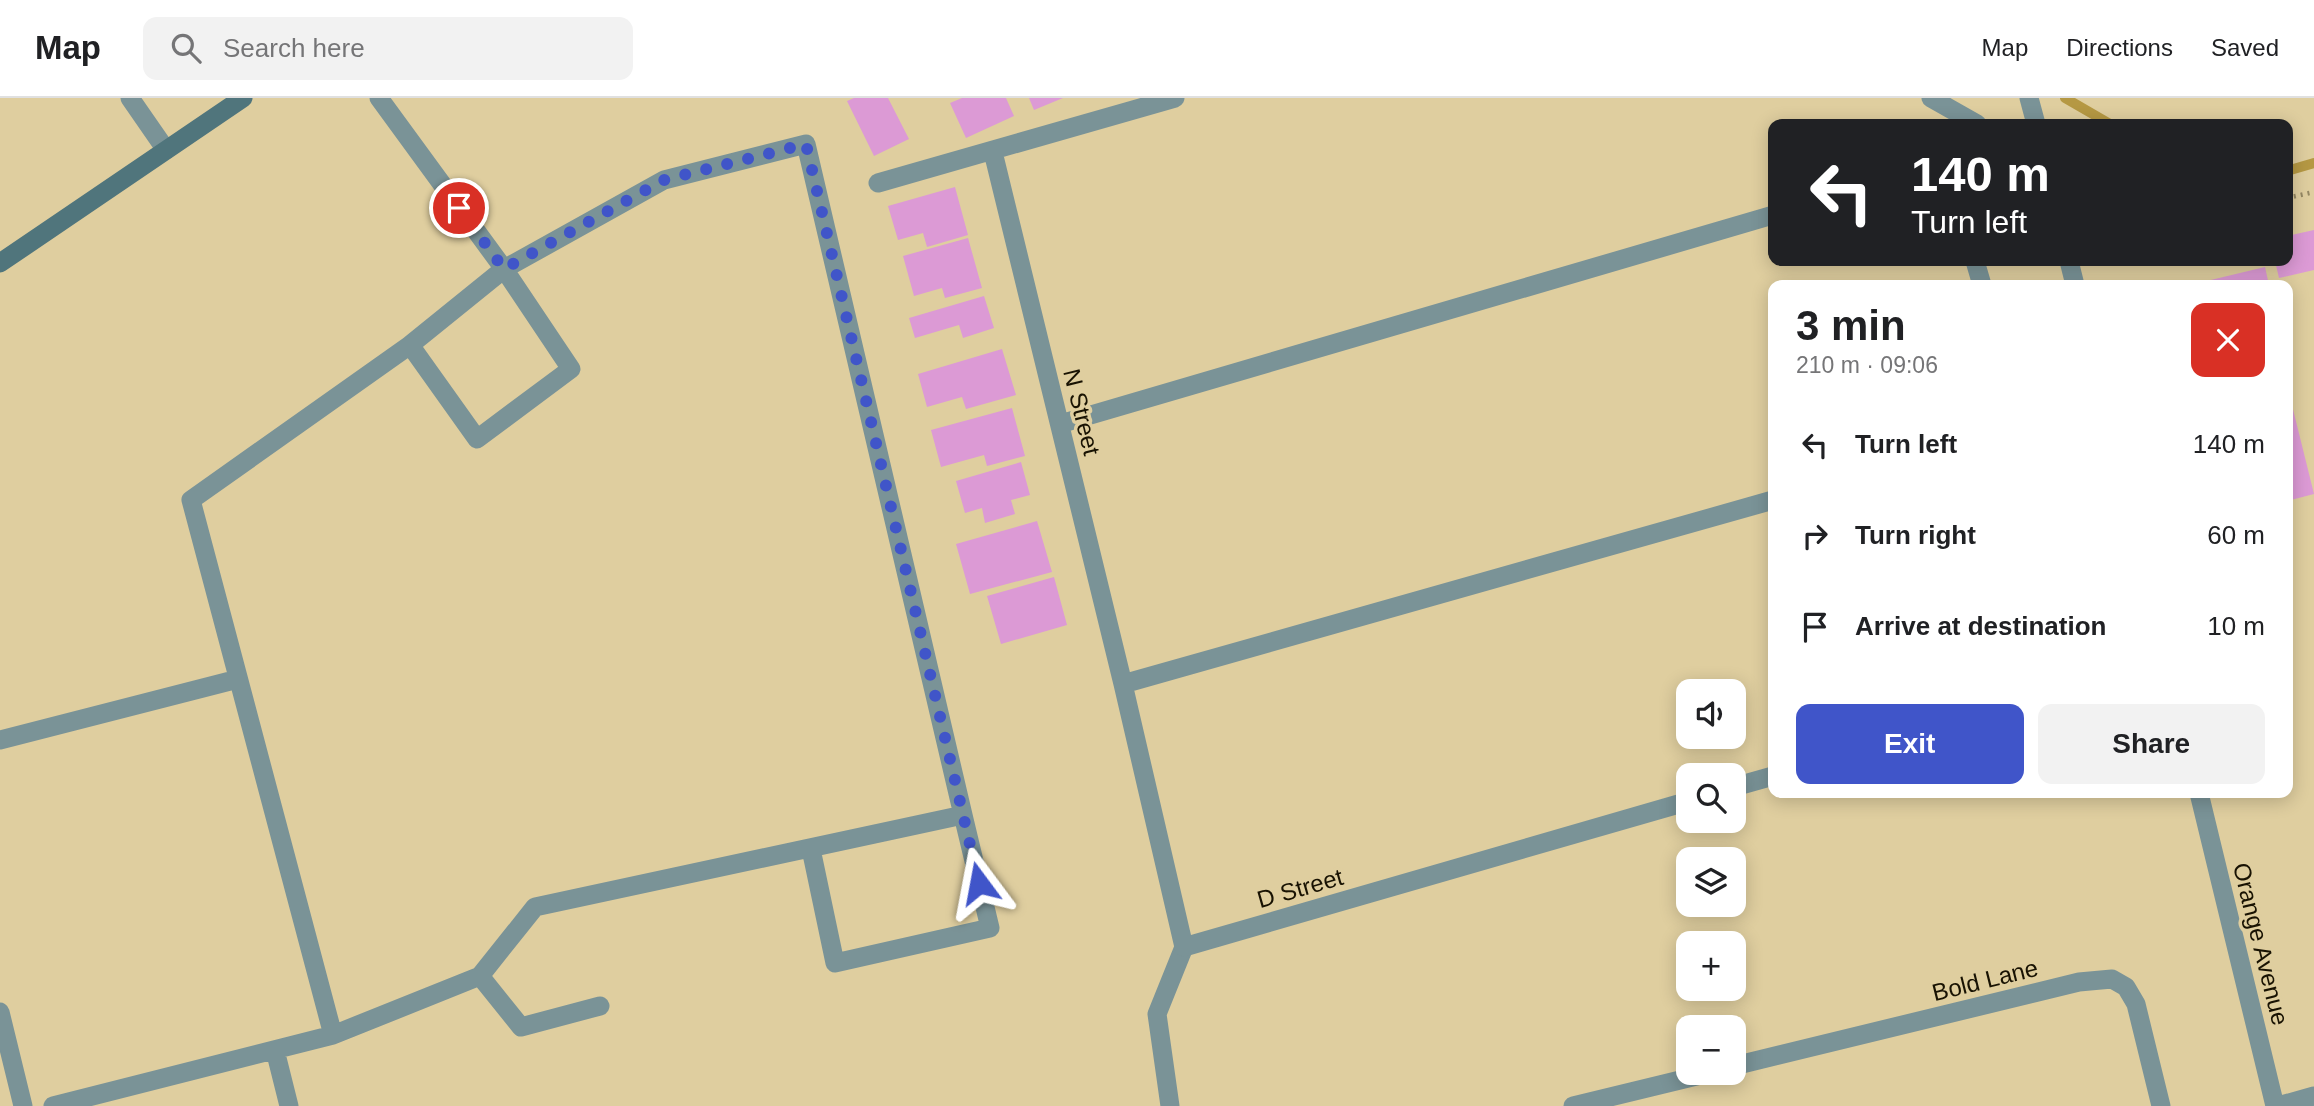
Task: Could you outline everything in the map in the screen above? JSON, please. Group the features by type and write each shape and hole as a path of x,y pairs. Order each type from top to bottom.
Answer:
{"main road":[{"path":"0,262 243,98"}],"street":[{"path":"130,98 166,150"},
{"path":"379,98 504,269 571,369 477,439 410,345"},
{"path":"878,183 1175,98"},
{"path":"1931,98 1968,119"},
{"path":"2029,99 2035,119"},
{"path":"332,1035 191,500 410,345 504,269 664,180 806,144 990,928 835,963 811,849"},
{"name":"N Street","path":"993,152 1123,684"},
{"path":"1060,424 1768,216"},
{"path":"1170,1106 1157,1014 1184,947 1123,684 1768,501"},
{"path":"0,740 238,679"},
{"path":"1746,784 1768,777"},
{"name":"Orange Avenue","path":"2200,798 2276,1106"},
{"name":"D Street","path":"1184,947 1676,805"},
{"path":"53,1106 332,1035 480,976 535,907 963,815"},
{"path":"480,976 521,1027 600,1006"},
{"name":"Bold Lane","path":"1746,1063 2079,982 2112,979 2126,987 2136,1004 2161,1106"},
{"path":"0,1012 23,1106"},
{"path":"275,1050 289,1106"},
{"path":"1573,1106 1676,1081"},
{"path":"2276,1106 2314,1096"}],"path":[{"path":"2293,197 2314,192"}],"building":[{"path":"854,98 888,98 909,139 874,156 847,101"},
{"path":"962,98 1006,98 1014,116 966,138 950,103"},
{"path":"1029,98 1063,98 1034,110"},
{"path":"955,187 968,235 927,247 923,233 898,240 888,206"},
{"path":"2314,230 2314,270 2279,278 2276,266 2293,266 2293,235"},
{"path":"968,238 982,288 945,298 942,288 914,296 903,256"},
{"path":"2265,267 2268,280 2211,280"},
{"path":"984,296 994,328 963,338 959,325 915,338 909,318"},
{"path":"1002,349 1016,395 966,409 962,397 927,407 918,374"},
{"path":"1012,408 1025,456 987,466 984,455 941,467 931,430"},
{"path":"2293,409 2314,494 2293,499"},
{"path":"1021,462 1030,495 1011,500 1015,514 985,523 982,508 965,513 956,481"},
{"path":"1037,521 1052,572 970,594 956,544"},
{"path":"1054,577 1067,625 1001,644 987,596"}],"waterway":[{"path":"2065,98 2101,119"},
{"path":"2293,169 2314,163"}],"route":[{"path":"459,208 504,269 664,180 806,144 979,883"}]}
